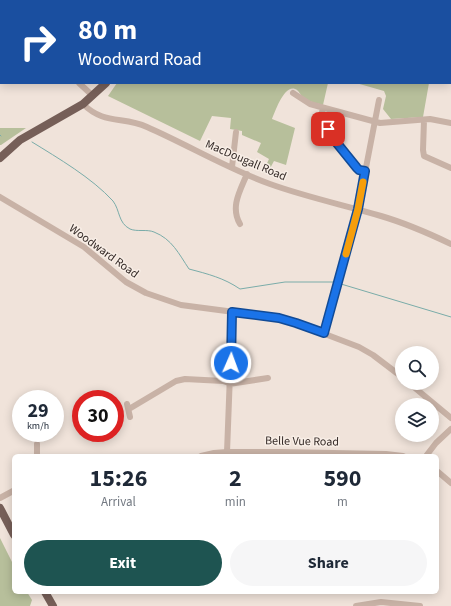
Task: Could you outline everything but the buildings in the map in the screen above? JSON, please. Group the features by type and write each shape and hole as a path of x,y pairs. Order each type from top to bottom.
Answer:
{"main road":[{"path":"0,158 20,140 83,104 105,84"},
{"path":"0,508 12,532"},
{"path":"46,594 53,606"}],"street":[{"path":"80,84 92,96"},
{"path":"293,93 307,103 374,122 386,124 438,120 451,123"},
{"path":"324,333 358,209 379,100"},
{"name":"MacDougall Road","path":"83,104 99,116 141,124 247,174 284,188 402,223 451,244"},
{"path":"322,108 321,117 336,142 358,169 365,171"},
{"path":"424,120 424,156 451,168"},
{"path":"232,167 236,132"},
{"path":"240,224 236,214 236,204 247,174"},
{"name":"Woodward Road","path":"0,197 84,247 115,274 135,288 156,298 181,305 279,318 296,323 351,343 366,351 395,372"},
{"path":"231,363 232,312"},
{"path":"227,452 230,374"},
{"path":"130,417 128,407 181,380 223,381 229,383 268,378"},
{"path":"417,390 451,418"},
{"path":"428,454 436,443 451,429"},
{"path":"37,444 37,454"},
{"name":"Belle Vue Road","path":"214,454 227,452 386,454"},
{"path":"439,473 451,483"},
{"path":"0,493 12,491"},
{"path":"0,498 12,492"},
{"path":"356,606 386,602 420,606"}],"green space":[{"path":"116,84 328,84 323,105 308,100 295,89 287,91 284,95 272,119 295,128 286,165 274,161 267,174 263,172 269,159 257,152 261,143 242,135 242,131 230,129 231,118 212,116 200,141 108,96"},
{"path":"360,84 429,84 423,117 391,119 383,109 386,96 384,91"},
{"path":"0,128 26,128 0,145"},
{"path":"0,538 12,562 12,594 28,594 32,600 30,606 0,606"}],"waterway":[{"path":"32,142 95,184 113,201 121,220 130,229 151,231 166,239 189,269 222,279 240,289 285,282 335,282"},
{"path":"341,284 451,317"}],"slow traffic":[{"path":"346,254 358,209 363,182"}],"route":[{"path":"231,363 232,312 279,318 324,333 358,209 365,171 357,168 336,142 328,129"}]}
